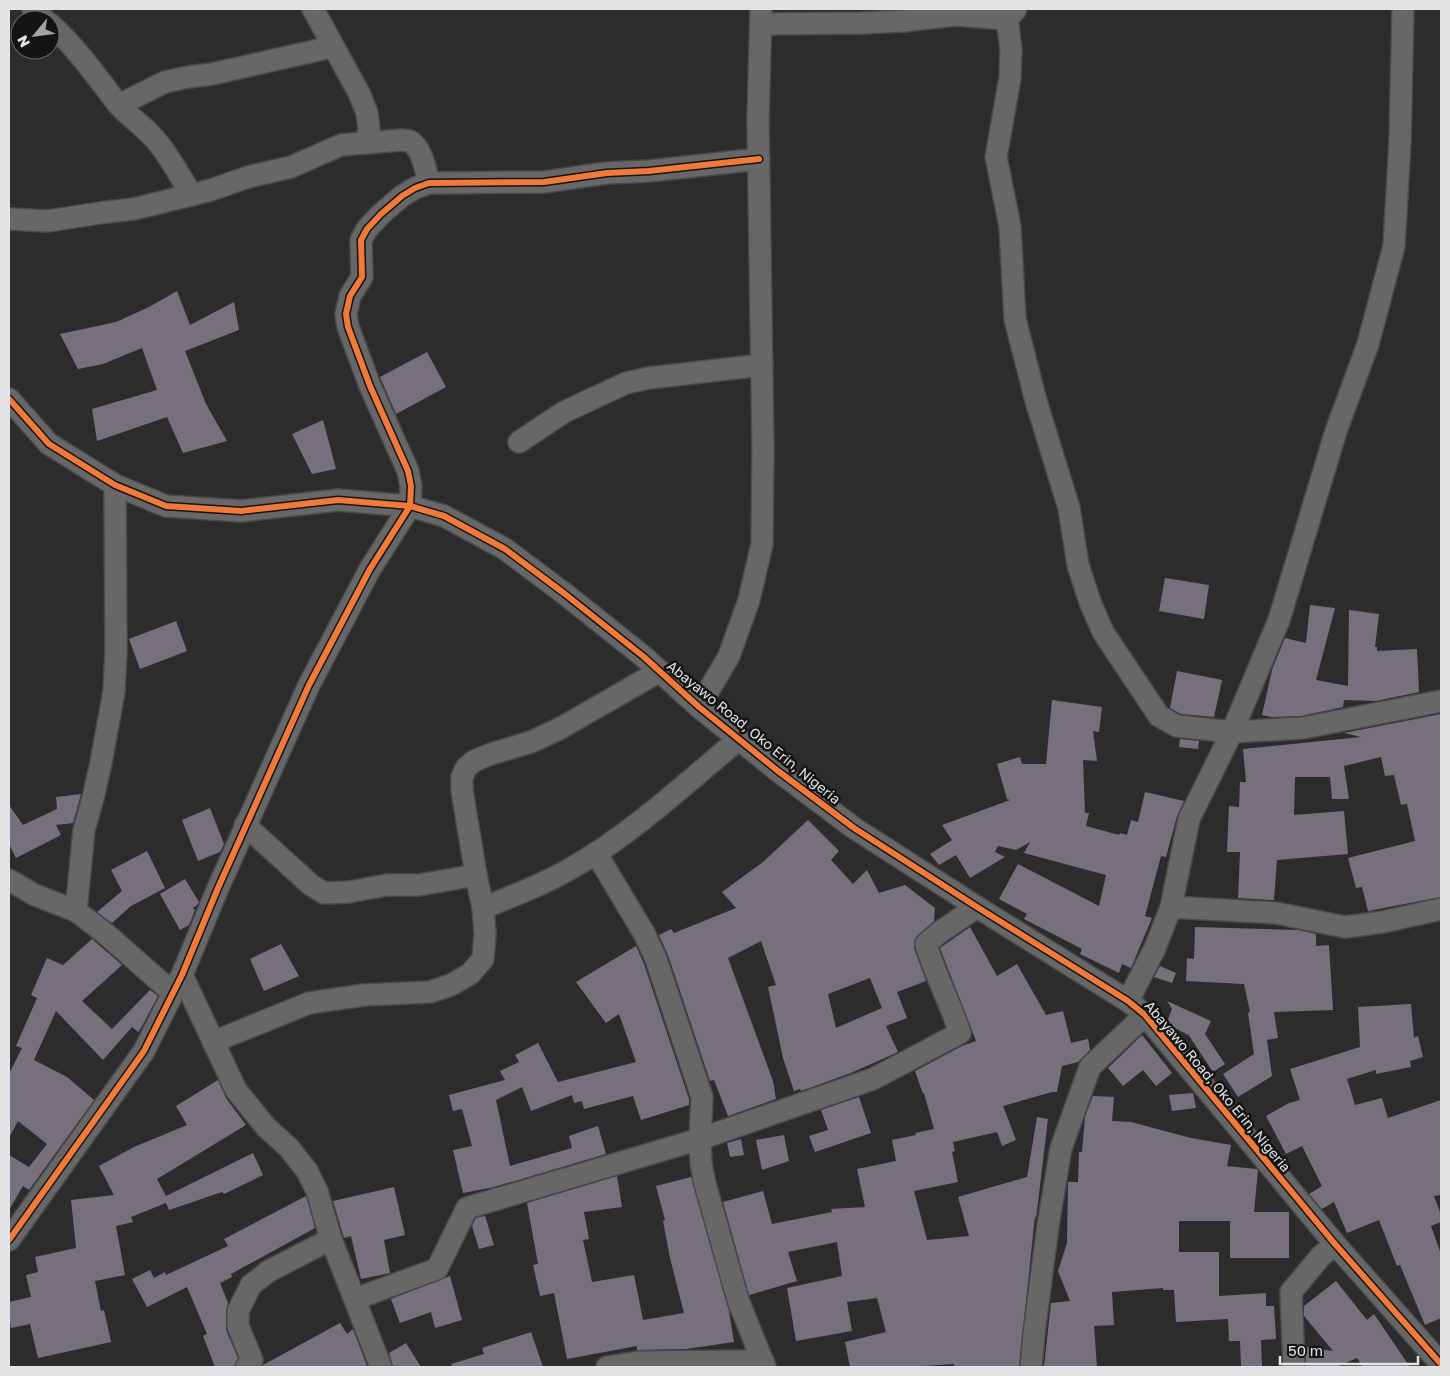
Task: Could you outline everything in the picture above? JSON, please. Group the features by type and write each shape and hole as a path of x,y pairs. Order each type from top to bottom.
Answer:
{"street":[{"path":"313,9 332,47 359,93 367,114 369,129 366,143"},
{"path":"1128,1001 1155,948 1170,906 1189,819 1232,732 1279,620 1336,431 1368,344 1394,246 1400,142 1403,9"},
{"path":"699,707 729,656 749,600 762,544 762,365 758,120 761,16 861,23 904,21 956,15 1012,14 1010,78 996,157 1010,227 1015,319 1036,401 1069,508 1078,565 1090,602 1103,632 1159,716 1177,726 1232,732 1303,728 1441,702"},
{"path":"60,33 119,105 135,122 154,137 192,195"},
{"path":"119,105 165,82 212,74 332,47"},
{"path":"9,219 47,222 107,212 134,210 211,190 248,177 291,168 341,145 401,140 410,141 415,145 420,154 429,183"},
{"path":"9,1240 144,1051 178,984 245,825 314,676 370,569 410,506 411,486 408,471 370,386 348,327 346,314 350,296 362,277 362,240 367,229 402,196 415,188 429,183 544,182 607,173 649,171 759,159"},
{"path":"519,442 564,412 626,383 648,378 762,365"},
{"name":"Abayawo Road, Oko Erin, Nigeria","path":"9,399 49,444 115,485 166,506 242,511 338,500 410,506 444,516 506,549 660,671 699,707 778,772 854,828 1128,1001 1145,1015 1335,1244 1441,1364"},
{"path":"76,911 84,830 97,780 114,691 116,652 115,485"},
{"path":"213,1042 309,1003 364,995 430,992 452,985 470,974 483,959 485,934 484,908 476,875 462,791 462,777 466,768 474,761 531,742 559,729 660,671"},
{"path":"484,908 530,890 571,869 596,853 739,739"},
{"path":"245,825 311,885 324,893 349,892 386,885 419,885 476,875"},
{"path":"596,853 640,926 656,959 702,1097 700,1139 701,1163 705,1184 738,1300 764,1364 640,1362 607,1367"},
{"path":"9,880 36,895 76,911 178,984 213,1042 236,1090 266,1127 289,1148 307,1171 317,1191 332,1239 381,1367"},
{"path":"1170,906 1276,913 1345,927 1383,922 1441,909"},
{"path":"355,1299 437,1269 468,1208 700,1139 873,1079 960,1033 951,1006 933,968 926,944 977,907"},
{"path":"1031,1367 1047,1235 1061,1148 1090,1067 1145,1015"},
{"path":"246,1367 252,1360 238,1326 238,1311 251,1285 269,1271 332,1239"},
{"path":"1294,1367 1291,1292 1321,1256 1335,1244"}],"building":[{"path":"177,291 190,325 234,302 239,330 185,351 206,404 227,441 183,453 167,417 97,441 92,409 157,390 142,348 103,364 78,369 60,334 116,322 149,307"},
{"path":"427,352 446,387 396,414 380,377"},
{"path":"323,420 336,469 312,474 292,434"},
{"path":"1165,578 1209,585 1204,619 1159,611"},
{"path":"1310,605 1335,608 1316,680 1348,686 1349,610 1379,614 1375,647 1377,647 1377,651 1417,649 1419,692 1376,701 1344,700 1343,707 1301,716 1271,717 1262,715 1272,670 1285,638 1306,643"},
{"path":"176,621 187,651 140,669 129,639"},
{"path":"1177,671 1222,680 1214,717 1181,714 1170,708"},
{"path":"1052,700 1102,707 1099,732 1093,731 1097,761 1083,760 1085,813 1089,813 1086,826 1119,835 1120,833 1127,835 1131,820 1138,822 1145,792 1184,801 1177,816 1166,857 1161,856 1145,916 1152,918 1131,968 1122,964 1119,973 1080,954 1082,949 1024,919 1027,914 999,899 1018,864 1099,906 1106,875 1024,853 1030,842 1016,850 998,846 995,852 1005,857 970,878 956,855 939,865 930,854 952,840 942,825 1010,800 1007,799 997,764 1020,757 1022,764 1046,764"},
{"path":"1441,714 1441,897 1368,911 1362,887 1356,888 1348,858 1415,841 1407,804 1401,805 1394,775 1385,776 1381,757 1344,766 1349,799 1332,799 1330,777 1295,777 1294,815 1344,811 1348,854 1277,860 1274,900 1238,898 1240,852 1227,852 1229,806 1239,807 1240,782 1246,782 1243,749 1361,737 1344,733"},
{"path":"1180,739 1199,741 1198,749 1179,747"},
{"path":"81,794 73,823 56,825 61,835 16,858 9,844 9,805 23,825 57,809 56,797"},
{"path":"210,808 224,844 220,852 198,861 182,820"},
{"path":"808,820 839,851 831,860 853,884 867,870 879,893 905,885 935,908 934,921 914,941 914,948 926,981 897,992 907,1018 886,1026 898,1052 851,1073 801,1091 800,1089 794,1091 783,1058 768,987 776,985 761,941 728,958 773,1081 776,1099 728,1116 714,1080 710,1081 668,955 659,935 671,929 674,933 736,908 722,892 763,862","holes":["870,978 882,1008 836,1028 828,994"]},
{"path":"147,851 165,888 131,906 112,923 97,912 122,891 111,870"},
{"path":"185,879 199,902 193,908 195,910 189,925 180,930 160,894"},
{"path":"970,927 997,976 1017,964 1046,1015 1063,1011 1071,1043 1088,1039 1090,1050 1078,1062 1062,1066 1057,1092 1003,1106 1016,1140 1002,1146 997,1132 953,1142 955,1151 952,1152 958,1182 914,1191 927,1240 969,1236 958,1197 1027,1177 1037,1117 1048,1119 1036,1219 1035,1216 1019,1367 954,1367 954,1364 909,1367 850,1367 845,1342 886,1332 877,1298 847,1302 852,1331 796,1341 787,1288 842,1276 837,1242 788,1252 797,1281 749,1295 723,1202 763,1191 772,1224 832,1212 831,1209 865,1207 857,1169 896,1161 892,1140 934,1129 924,1093 915,1071 962,1046 976,1041 940,948"},
{"path":"1195,927 1298,930 1316,934 1316,946 1329,945 1333,1010 1274,1012 1278,1038 1267,1040 1272,1076 1238,1097 1223,1074 1254,1054 1248,1013 1250,1012 1244,984 1186,981 1187,958 1194,959"},
{"path":"92,939 122,965 82,1001 112,1029 150,990 158,996 138,1032 132,1027 103,1060 56,1011 34,1060 67,1077 94,1100 29,1190 23,1186 9,1210 9,1155 29,1167 47,1144 18,1121 9,1138 9,1074 22,1048 16,1046 37,998 31,995 47,958 63,965"},
{"path":"281,944 299,976 264,991 250,959"},
{"path":"636,946 644,964 689,1099 689,1105 641,1120 633,1096 584,1109 582,1101 574,1103 572,1095 531,1111 522,1087 496,1100 510,1166 572,1148 569,1136 598,1126 606,1154 494,1187 463,1193 453,1150 472,1146 462,1109 453,1111 449,1095 505,1080 500,1071 519,1062 515,1055 538,1043 558,1082 636,1062 619,1014 606,1023 576,982"},
{"path":"1160,966 1176,973 1172,983 1154,977"},
{"path":"1167,1001 1211,1021 1205,1034 1225,1064 1213,1072 1188,1034 1167,1022 1172,1009"},
{"path":"1411,1004 1414,1038 1418,1036 1423,1057 1410,1061 1411,1067 1376,1074 1376,1070 1347,1079 1355,1105 1382,1098 1388,1118 1441,1100 1441,1195 1434,1196 1441,1215 1441,1222 1431,1226 1441,1254 1441,1318 1425,1325 1400,1265 1397,1266 1379,1220 1347,1233 1334,1202 1322,1209 1309,1194 1322,1186 1302,1146 1286,1154 1266,1116 1289,1103 1300,1100 1290,1069 1360,1047 1358,1007"},
{"path":"1142,1035 1172,1073 1156,1086 1143,1070 1123,1086 1108,1068"},
{"path":"218,1080 226,1098 246,1125 157,1179 166,1196 253,1153 263,1175 224,1194 222,1192 169,1210 166,1203 131,1217 133,1222 116,1226 125,1275 95,1281 101,1311 104,1310 111,1342 38,1358 30,1324 11,1328 9,1302 31,1297 26,1275 38,1272 35,1257 76,1248 71,1200 114,1195 99,1166 134,1147 187,1125 176,1106"},
{"path":"1193,1093 1196,1108 1172,1111 1169,1095"},
{"path":"1093,1096 1114,1097 1112,1121 1131,1122 1191,1138 1231,1145 1227,1166 1258,1170 1254,1212 1289,1212 1289,1258 1230,1258 1230,1221 1179,1221 1179,1252 1219,1252 1219,1296 1266,1293 1266,1306 1274,1306 1276,1339 1261,1340 1262,1367 1241,1367 1240,1341 1229,1341 1228,1319 1176,1322 1174,1290 1163,1290 1163,1288 1112,1292 1114,1325 1094,1326 1097,1367 1044,1367 1051,1303 1070,1301 1058,1271 1067,1243 1068,1182 1078,1182 1079,1152 1082,1152 1085,1117"},
{"path":"859,1097 871,1133 815,1152 809,1136 828,1130 821,1110"},
{"path":"784,1135 789,1161 762,1170 756,1140"},
{"path":"741,1139 744,1155 730,1157 727,1143"},
{"path":"617,1176 622,1207 584,1212 589,1239 583,1240 592,1282 634,1275 643,1320 684,1313 670,1258 663,1221 665,1220 656,1186 691,1177 729,1311 734,1342 686,1349 637,1350 637,1346 567,1359 554,1293 540,1296 533,1265 538,1264 527,1203"},
{"path":"394,1187 405,1235 384,1240 390,1273 361,1279 351,1236 344,1238 333,1201"},
{"path":"306,1196 315,1228 231,1274 232,1277 220,1283 228,1303 226,1330 238,1358 234,1367 215,1367 203,1336 207,1334 187,1287 147,1307 132,1279 150,1270 154,1278 165,1272 166,1275 228,1246 224,1239"},
{"path":"485,1216 494,1245 479,1249 472,1226 476,1218"},
{"path":"450,1276 462,1320 435,1328 431,1312 400,1323 391,1299"},
{"path":"1336,1281 1367,1320 1374,1314 1410,1367 1363,1367 1357,1358 1336,1367 1306,1367 1306,1347 1333,1351 1304,1316 1304,1306"},
{"path":"340,1323 347,1334 353,1329 366,1367 262,1367 263,1365"},
{"path":"531,1332 543,1367 452,1367 451,1364 484,1354 482,1348"},
{"path":"406,1343 421,1367 393,1367 389,1353"}],"cycle path":[{"path":"9,1240 144,1051 182,975 218,888 309,685 370,569 410,506 411,486 408,471 370,386 348,327 346,314 350,296 362,277 361,240 367,229 402,196 415,188 429,183 544,182 607,173 649,171 759,159"},
{"path":"9,399 49,444 115,485 166,506 241,511 338,500 410,506 444,516 505,549 644,657 699,707 778,771 854,828 1128,1001 1145,1015 1335,1244 1441,1364"}]}
